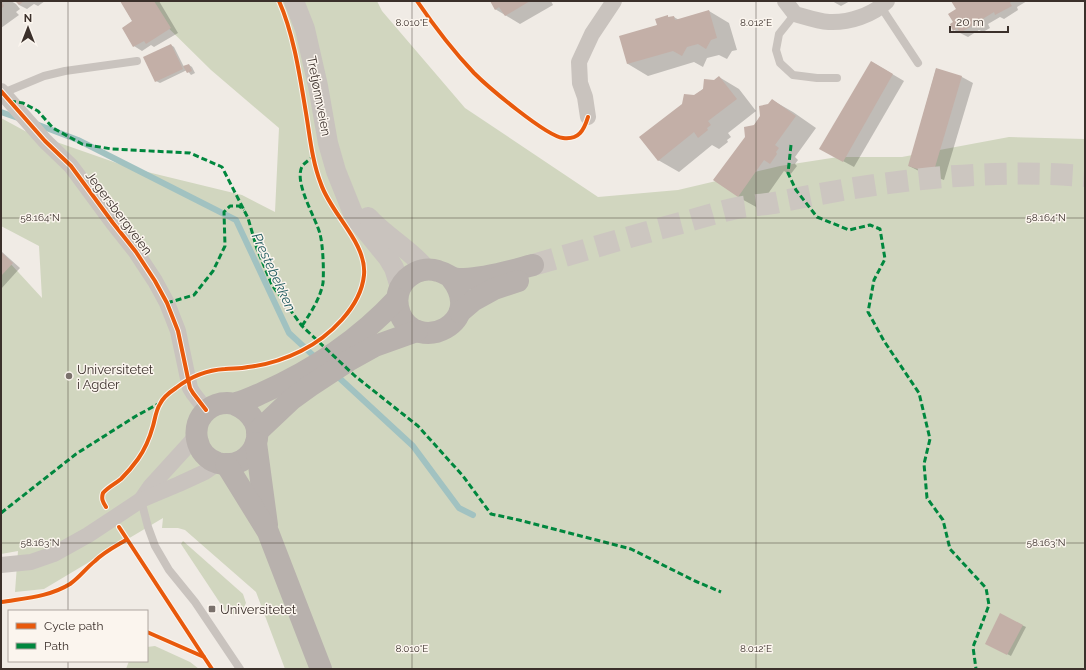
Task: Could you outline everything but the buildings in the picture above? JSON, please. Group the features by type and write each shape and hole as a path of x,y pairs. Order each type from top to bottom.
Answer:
{"main road":[{"path":"234,404 295,378 353,340 379,317 399,293 405,280 418,271 426,269 440,271 451,278 457,285 460,293 460,312"},
{"path":"399,293 398,309 408,326 417,331 434,333 450,326 460,312 474,300 533,270 462,279 451,278"},
{"path":"268,532 257,438 255,422 243,407 234,404 219,404 206,410 197,425 196,434 198,444 202,452 210,459 222,463 241,460 248,456 257,438 275,415 304,390 374,346 417,331"},
{"path":"222,463 268,532 321,669"}],"street":[{"name":"Tretjønnveien","path":"294,1 305,29 318,86 328,144 336,171 355,216 388,258 394,268 399,293"},
{"path":"588,118 585,97 580,83 579,62 592,34 614,1"},
{"path":"785,1 795,14 831,22 846,21 860,17 884,4"},
{"name":"Jegersbergveien","path":"2,92 45,140 71,166 136,252 155,281 167,303 178,331 190,388 206,410"},
{"name":"Tretjønnveien","path":"344,190 371,220 392,240 419,260 426,269"},
{"path":"142,506 150,487 191,442 196,434"},
{"path":"1,565 30,562 54,554 179,484 222,463"}],"lane":[{"path":"884,4 918,63"},
{"path":"795,14 779,34 776,50 780,64 793,75 817,78 837,78"},
{"name":"Jegersbergveien","path":"2,92 44,76 65,71 137,61"},
{"path":"142,506 155,546 169,570 195,602 240,669"}],"green space":[{"path":"141,1 377,1 382,11 465,108 598,197 678,190 780,166 838,157 902,157 1009,137 1085,139 1085,669 285,669 256,592 185,530 178,528 162,528 163,518 44,589 15,592 18,551 1,554 1,268 8,261 42,298 39,246 1,226 1,118 25,131 131,168 242,195 275,212 279,128 211,70"},
{"path":"183,541 243,594 246,603 242,611 231,615 226,612 181,544"},
{"path":"155,646 190,662 199,669 126,669 129,662 148,662 148,647"}],"waterway":[{"name":"Prestebekken","path":"1,112 18,118"},
{"name":"Prestebekken","path":"36,124 78,140 236,220 289,333 317,359"},
{"name":"Prestebekken","path":"335,374 413,446 459,508 473,515"}],"tunnel":[{"path":"533,265 730,210 855,188 893,182 969,175 1046,174 1085,176"}],"marked path":[{"path":"10,101 23,103 38,111 53,128 82,144 112,149 190,153 222,167 248,218 257,249 272,285 302,326 355,376 418,426 463,476 491,514 631,549 695,581 721,592"},
{"path":"791,145 788,173 796,190 817,217 849,230 870,225 880,229 885,259 874,280 868,312 884,341 919,393 930,439 924,464 927,498 943,520 950,549 986,588 989,605 973,647 976,669"},
{"path":"302,326 317,300 323,283 323,258 320,234 302,189 300,180 300,172 303,165 313,157"},
{"path":"167,303 194,295 213,271 225,246 224,212 230,206 239,206 244,210"},
{"path":"1,513 76,454 136,416 160,403"}],"cycle path":[{"path":"106,507 102,497 103,493 121,479 141,455 153,426 159,406 167,395 181,384 199,375 218,370 262,365 282,359 312,345 342,320 357,298 362,287 364,275 360,252 326,195 315,167 296,56 289,28 279,1"},
{"path":"417,1 444,38 474,73 491,89 544,129 563,138 577,136 583,130 588,117"},
{"path":"1,91 45,141 71,166 136,252 155,281 167,303 178,331 190,388 206,410"},
{"path":"119,527 204,657"},
{"path":"1,602 54,592 70,584 102,555 126,540"},
{"path":"148,632 204,657 212,669"}],"place":[{"name":"Universitetet i Agder","path":"69,376"},
{"name":"Universitetet","path":"212,609"}]}
